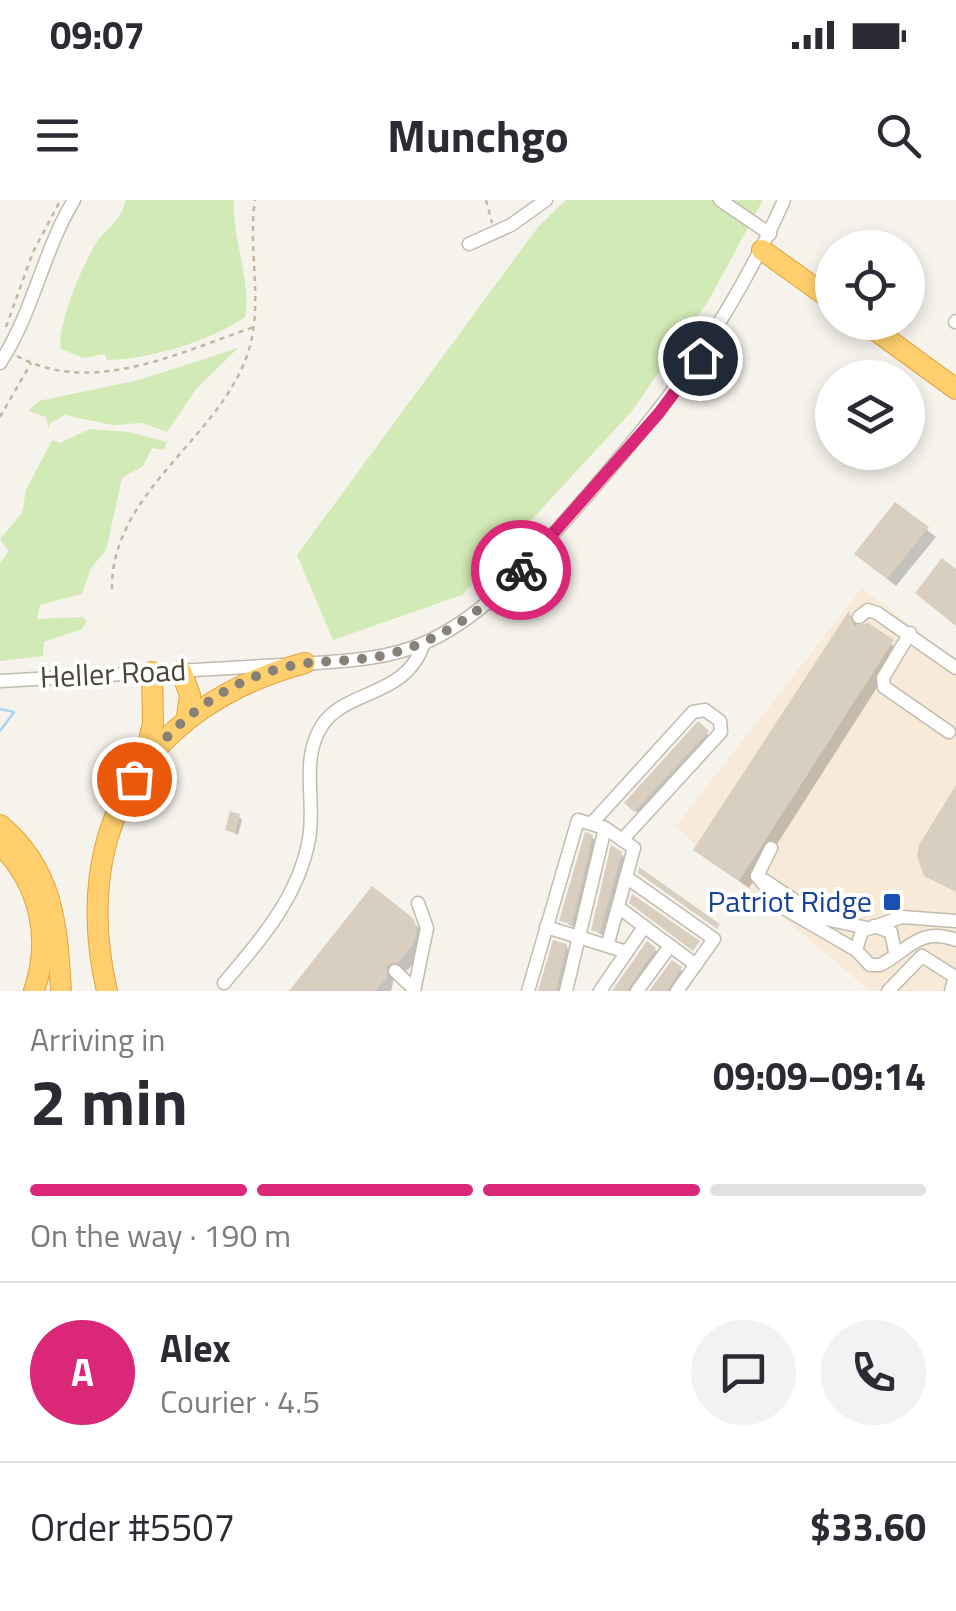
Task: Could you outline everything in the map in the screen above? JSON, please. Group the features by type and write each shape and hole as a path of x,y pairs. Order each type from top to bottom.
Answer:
{"highway":[{"path":"766,242 815,285"},
{"path":"889,340 956,389"},
{"path":"106,991 101,874 121,802 143,764 187,716 238,685 305,664"},
{"path":"181,670 190,695 187,716"},
{"path":"143,764 153,722 152,672"},
{"path":"0,826 23,848 51,896 61,991"},
{"path":"0,844 28,881 40,912 42,956 34,991"}],"street":[{"path":"2,351 74,200"},
{"path":"470,244 495,233 546,200"},
{"path":"720,200 766,242"},
{"name":"Heller Road","path":"0,681 353,661 424,643 498,594 634,443 712,340 766,242 784,200"},
{"path":"858,617 873,610 956,668"},
{"path":"910,633 887,671 884,687 949,732"},
{"path":"224,982 267,930 302,867 312,817 308,752 322,725 343,706 394,682 424,643"},
{"path":"566,991 598,826 693,712 705,710 720,721 721,732 622,840"},
{"path":"528,991 574,824 582,820 634,848 608,943"},
{"path":"757,876 771,848"},
{"path":"626,876 714,940 677,991"},
{"path":"757,876 821,918 891,932 890,959 899,976"},
{"path":"757,876 782,906 856,950 870,965 890,959 923,936 956,940"},
{"path":"414,990 427,928 418,902"},
{"path":"618,907 696,965"},
{"path":"856,950 857,940 869,927 902,917 956,922"},
{"path":"546,926 627,952"},
{"path":"600,991 644,926"},
{"path":"637,991 670,946"},
{"path":"888,991 922,956 955,977 950,991"},
{"path":"395,971 414,990"}],"path":[{"path":"60,200 33,252 2,351 55,371 116,370 255,327"},
{"path":"112,589 112,561 129,520 231,388 255,327 255,200"},
{"path":"486,200 495,233"},
{"path":"0,417 30,363"}],"shaded area":[{"name":"Patriot Ridge","path":"862,588 956,660 956,991 870,991 675,827"}],"green space":[{"path":"126,200 234,200 246,291 245,317 179,348 142,356 107,360 105,354 83,358 61,349 67,309 80,275"},
{"path":"566,200 763,200 710,298 632,411 462,595 333,640 297,555 538,227"},
{"path":"238,348 197,388 167,432 142,423 112,425 65,415 49,424 49,430 46,417 28,411 39,401 139,380"},
{"path":"90,429 129,432 167,442 164,450 152,448 143,466 122,478 106,550 91,568 82,594 40,605 37,619 83,617 87,621 82,629 44,642 43,656 0,661 0,563 9,551 0,539 22,513 26,490 52,440 60,443"}],"building":[{"path":"895,502 929,527 887,579 854,554"},
{"path":"942,558 956,569 956,626 915,593"},
{"path":"849,611 854,626 868,623 894,640 739,881 693,850"},
{"path":"698,721 709,731 634,812 624,803"},
{"path":"956,785 956,892 924,876 917,856 919,845"},
{"path":"230,811 240,814 235,833 225,830"},
{"path":"585,832 593,835 572,924 559,921"},
{"path":"611,845 622,852 600,933 591,930"},
{"path":"639,867 720,924 717,929 638,873"},
{"path":"372,886 413,918 417,929 413,944 399,962 387,965 387,977 376,991 289,991"},
{"path":"632,894 700,941 693,951 629,903"},
{"path":"553,940 567,944 556,991 538,991"},
{"path":"647,941 656,948 627,991 612,991"},
{"path":"672,960 682,967 667,991 649,991"}],"waterway":[{"path":"0,709 14,712 0,731"}],"way so far":[{"path":"134,779 170,732 212,699 262,675 305,664 391,654 422,644 474,614 521,570"}],"place":[{"name":"Patriot Ridge","path":"892,902"}],"route":[{"path":"521,570 659,413 700,358"}]}
